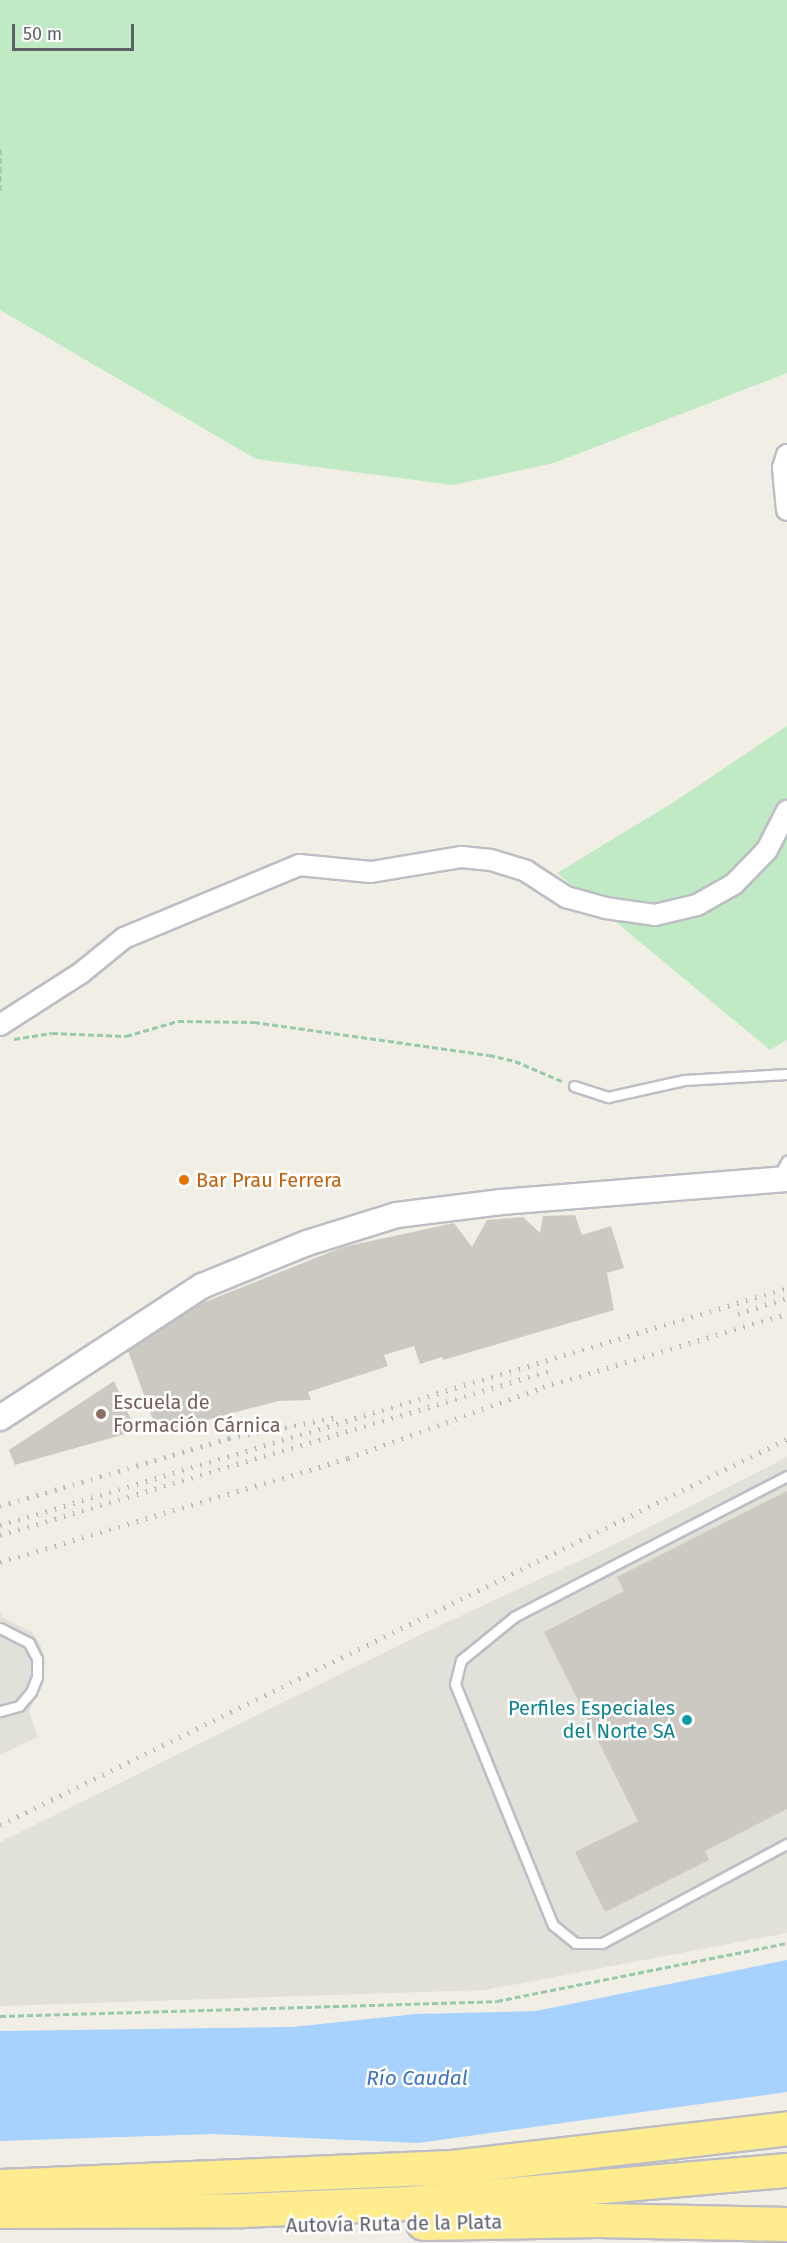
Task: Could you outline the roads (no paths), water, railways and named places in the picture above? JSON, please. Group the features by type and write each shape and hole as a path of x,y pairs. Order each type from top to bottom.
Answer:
{"highway":[{"path":"0,2186 453,2167 787,2128"},
{"path":"0,2186 237,2188 345,2180 522,2176 787,2157"},
{"path":"0,2211 242,2210 408,2203 787,2170"},
{"name":"Autovía Ruta de la Plata","path":"0,2222 246,2226 599,2220 787,2224"}],"street":[{"path":"787,454 783,468 787,510"},
{"path":"3,1032 124,938 299,865 371,872 462,857 491,860 526,871 566,897 606,908 655,915 697,905 734,884 767,850 787,811"},
{"path":"0,1418 202,1286 307,1243 397,1215 783,1173"}],"lane":[{"path":"574,1086 608,1097 684,1080 787,1074"},
{"path":"787,1476 514,1617 460,1660 455,1684 553,1925 575,1943 602,1943 787,1844"},
{"path":"0,1628 29,1643 38,1668 31,1692 19,1706 0,1711"}],"water":[{"name":"Río Caudal","path":"787,1960 787,2092 418,2143 213,2134 0,2141 0,2031 292,2027 416,2014 536,2011"}],"railway":[{"path":"0,1525 787,1288"},
{"path":"738,1314 787,1298"},
{"path":"0,1562 348,1458 543,1387 787,1314"},
{"path":"0,1535 552,1370"},
{"path":"0,1506 229,1438 338,1417"},
{"path":"0,1825 787,1439"}],"place":[{"name":"Bar Prau Ferrera","path":"184,1180"},
{"name":"Escuela de Formación Cárnica","path":"101,1414"},
{"name":"Perfiles Especiales del Norte SA","path":"687,1720"}]}
